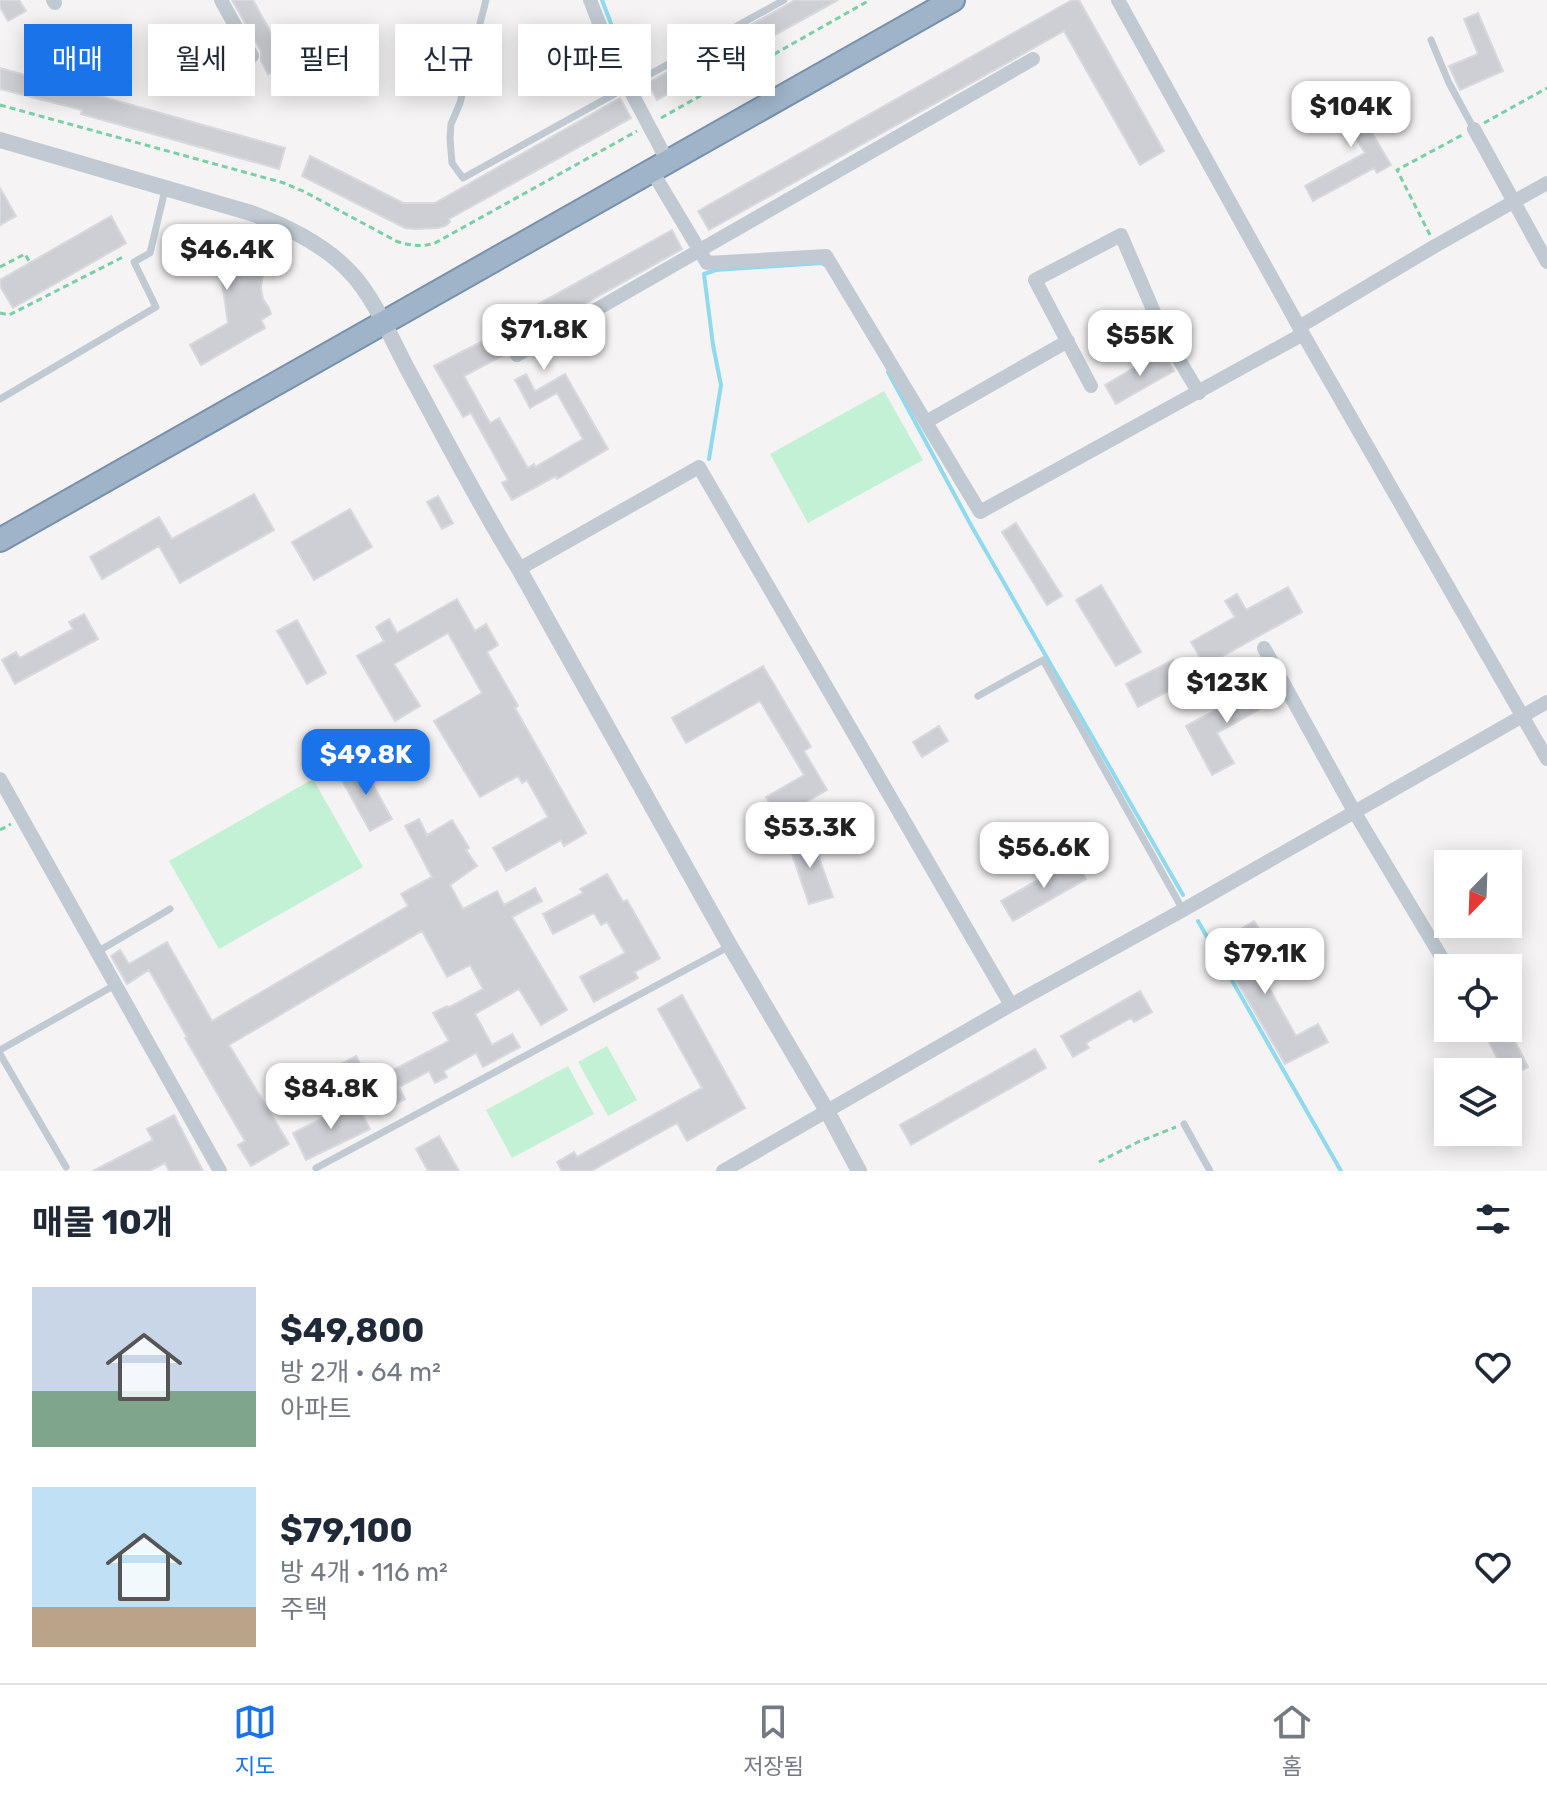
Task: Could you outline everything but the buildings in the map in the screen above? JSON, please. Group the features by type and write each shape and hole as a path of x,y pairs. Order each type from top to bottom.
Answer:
{"highway":[{"path":"0,540 953,0"}],"street":[{"path":"221,0 234,24"},
{"path":"590,0 599,24"},
{"path":"1118,0 1301,331 1547,759"},
{"path":"517,355 1033,59"},
{"path":"631,96 660,166 707,263 826,256 980,512 1199,393 1435,246 1547,183"},
{"path":"1474,129 1547,262"},
{"path":"0,140 251,213 311,242 340,262 360,283 487,517 859,1171"},
{"path":"1091,386 1035,280 1121,235 1163,333 1199,393"},
{"path":"926,422 1068,341"},
{"path":"519,569 699,467 1011,1005"},
{"path":"1264,648 1355,813 1440,954"},
{"path":"723,1171 1547,702"},
{"path":"0,779 220,1171"}],"lane":[{"path":"486,0 460,103 451,124 452,163 463,178 613,96"},
{"path":"651,75 784,0"},
{"path":"1431,40 1449,83 1474,129"},
{"path":"0,399 156,307 134,262 150,253 166,188"},
{"path":"978,696 1043,660 1183,910"},
{"path":"97,952 170,909"},
{"path":"316,1168 730,946"},
{"path":"66,1167 0,1052 115,985"},
{"path":"1184,1124 1210,1171"}],"path":[{"path":"1397,170 1435,246"},
{"path":"0,259 2,266 25,254 30,263"},
{"path":"0,313 9,315 126,255 134,262"},
{"path":"1099,1162 1184,1124"}],"green space":[{"path":"884,391 923,460 808,523 770,454"},
{"path":"313,779 363,867 219,949 169,861"},
{"path":"607,1046 637,1100 608,1116 578,1062"},
{"path":"568,1066 594,1114 512,1158 486,1110"}],"waterway":[{"path":"602,0 611,24"},
{"path":"709,459 721,385 704,274 716,270 825,265"},
{"path":"888,372 972,527 1183,895"},
{"path":"1198,921 1341,1171"}]}
